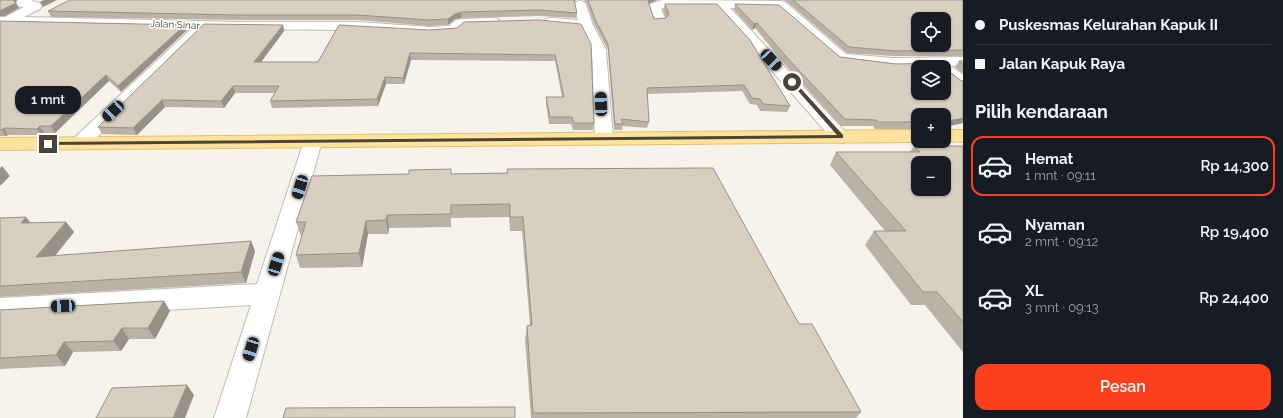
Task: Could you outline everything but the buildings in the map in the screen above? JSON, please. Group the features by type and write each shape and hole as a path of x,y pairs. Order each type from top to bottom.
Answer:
{"main road":[{"path":"0,144 911,136"},
{"path":"951,136 963,136"}],"street":[{"path":"3,21 36,6 22,3 27,0"},
{"path":"659,20 654,6 662,4 775,4 783,6 842,58 911,64"},
{"path":"719,4 841,137"},
{"path":"580,5 586,25 600,50 604,139"},
{"path":"27,21 50,9"},
{"name":"Jalan Sinar","path":"3,21 204,24"},
{"path":"539,21 586,25"},
{"path":"204,24 240,26 359,26 429,31 452,30 461,23 508,22"},
{"name":"Jalan Sinar","path":"80,143 204,24"},
{"path":"951,64 963,61"},
{"path":"951,74 963,82"},
{"path":"230,418 314,141"},
{"path":"0,309 267,294"}],"route":[{"path":"48,144 841,137 792,82"}]}
